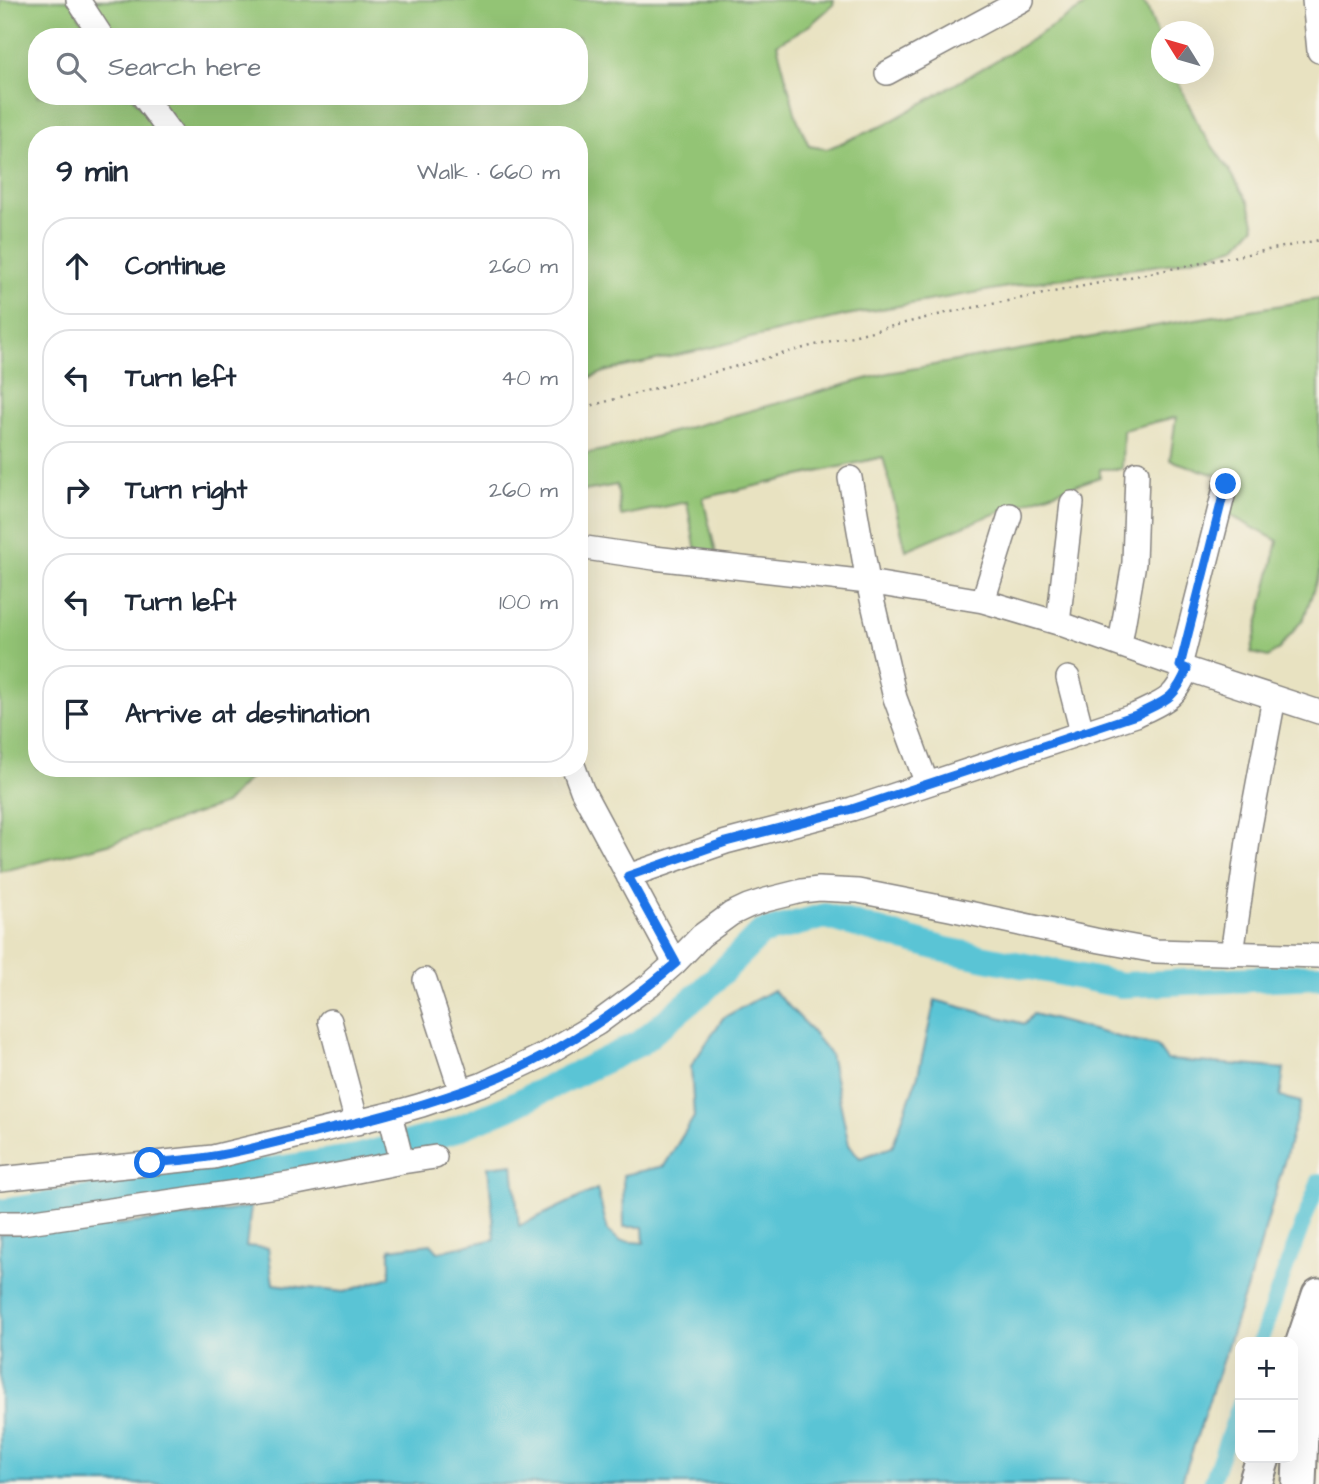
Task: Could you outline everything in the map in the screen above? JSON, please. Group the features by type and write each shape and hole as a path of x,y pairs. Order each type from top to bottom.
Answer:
{"highway":[{"path":"1298,1357 1319,1295"},
{"path":"1306,1479 1301,1433 1319,1353"},
{"path":"1255,1484 1262,1463"}],"street":[{"path":"78,0 96,28"},
{"path":"887,73 1022,0"},
{"path":"1314,0 1319,51"},
{"path":"150,105 165,126"},
{"path":"1120,644 1134,563 1137,473"},
{"path":"850,478 868,582 895,698 927,784"},
{"path":"628,876 726,842 852,809 1136,715 1169,698 1180,687 1226,484"},
{"path":"1058,622 1072,503"},
{"path":"983,601 1010,515"},
{"path":"588,548 868,582 983,601 1058,622 1319,712"},
{"path":"1068,678 1082,732"},
{"path":"1231,954 1250,827 1274,698"},
{"path":"577,777 676,963"},
{"path":"0,1223 21,1223 297,1183 396,1139 422,1105 513,1071 571,1041 625,1004 676,963 701,936 731,914 766,900 819,889 858,891 1156,951 1319,957"},
{"path":"425,980 461,1091"},
{"path":"330,1021 357,1123"},
{"path":"0,1179 212,1157 357,1123 435,1157"}],"path":[{"path":"588,407 811,346 946,313 1319,240"}],"green space":[{"path":"0,0 70,0 86,28 28,28 28,105 139,105 155,126 28,126 28,777 250,777 225,804 112,843 0,872"},
{"path":"87,0 834,0 833,5 810,25 777,44 796,116 809,146 827,149 886,124 1021,46 1094,0 1140,0 1147,7 1152,21 1151,84 1179,84 1201,130 1249,203 1255,226 1236,247 1175,263 1048,280 847,315 607,371 588,378 588,126 173,126 157,105 588,105 588,28 104,28"},
{"path":"1319,299 1319,573 1304,618 1279,649 1268,657 1251,653 1278,541 1224,512 1231,480 1170,460 1176,417 1123,430 1122,469 1100,469 1100,477 1002,511 906,550 883,457 703,498 716,553 696,552 687,502 621,516 617,485 588,490 588,453 888,373"}],"water":[{"path":"773,990 830,1054 849,1145 860,1158 892,1147 918,1075 935,1000 1025,1024 1033,1014 1157,1046 1167,1060 1284,1069 1280,1097 1301,1102 1258,1254 1181,1484 0,1484 0,1234 126,1224 251,1207 246,1246 268,1248 273,1284 344,1292 390,1277 390,1249 431,1244 438,1252 495,1239 488,1167 513,1164 519,1226 597,1189 608,1231 620,1241 644,1243 643,1227 624,1227 623,1175 664,1166 694,1117 691,1066 723,1018"}],"waterway":[{"path":"0,1212 356,1157 447,1133 507,1108 640,1043 705,989 761,933 825,916 946,950 1121,985 1319,976"},
{"path":"1262,1337 1319,1181"},
{"path":"1211,1484 1235,1417"}],"route":[{"path":"150,1163 212,1157 357,1123 422,1105 513,1071 571,1041 625,1004 676,963 628,876 726,842 852,809 1136,715 1169,698 1180,687 1187,669 1180,666 1226,484"}]}
